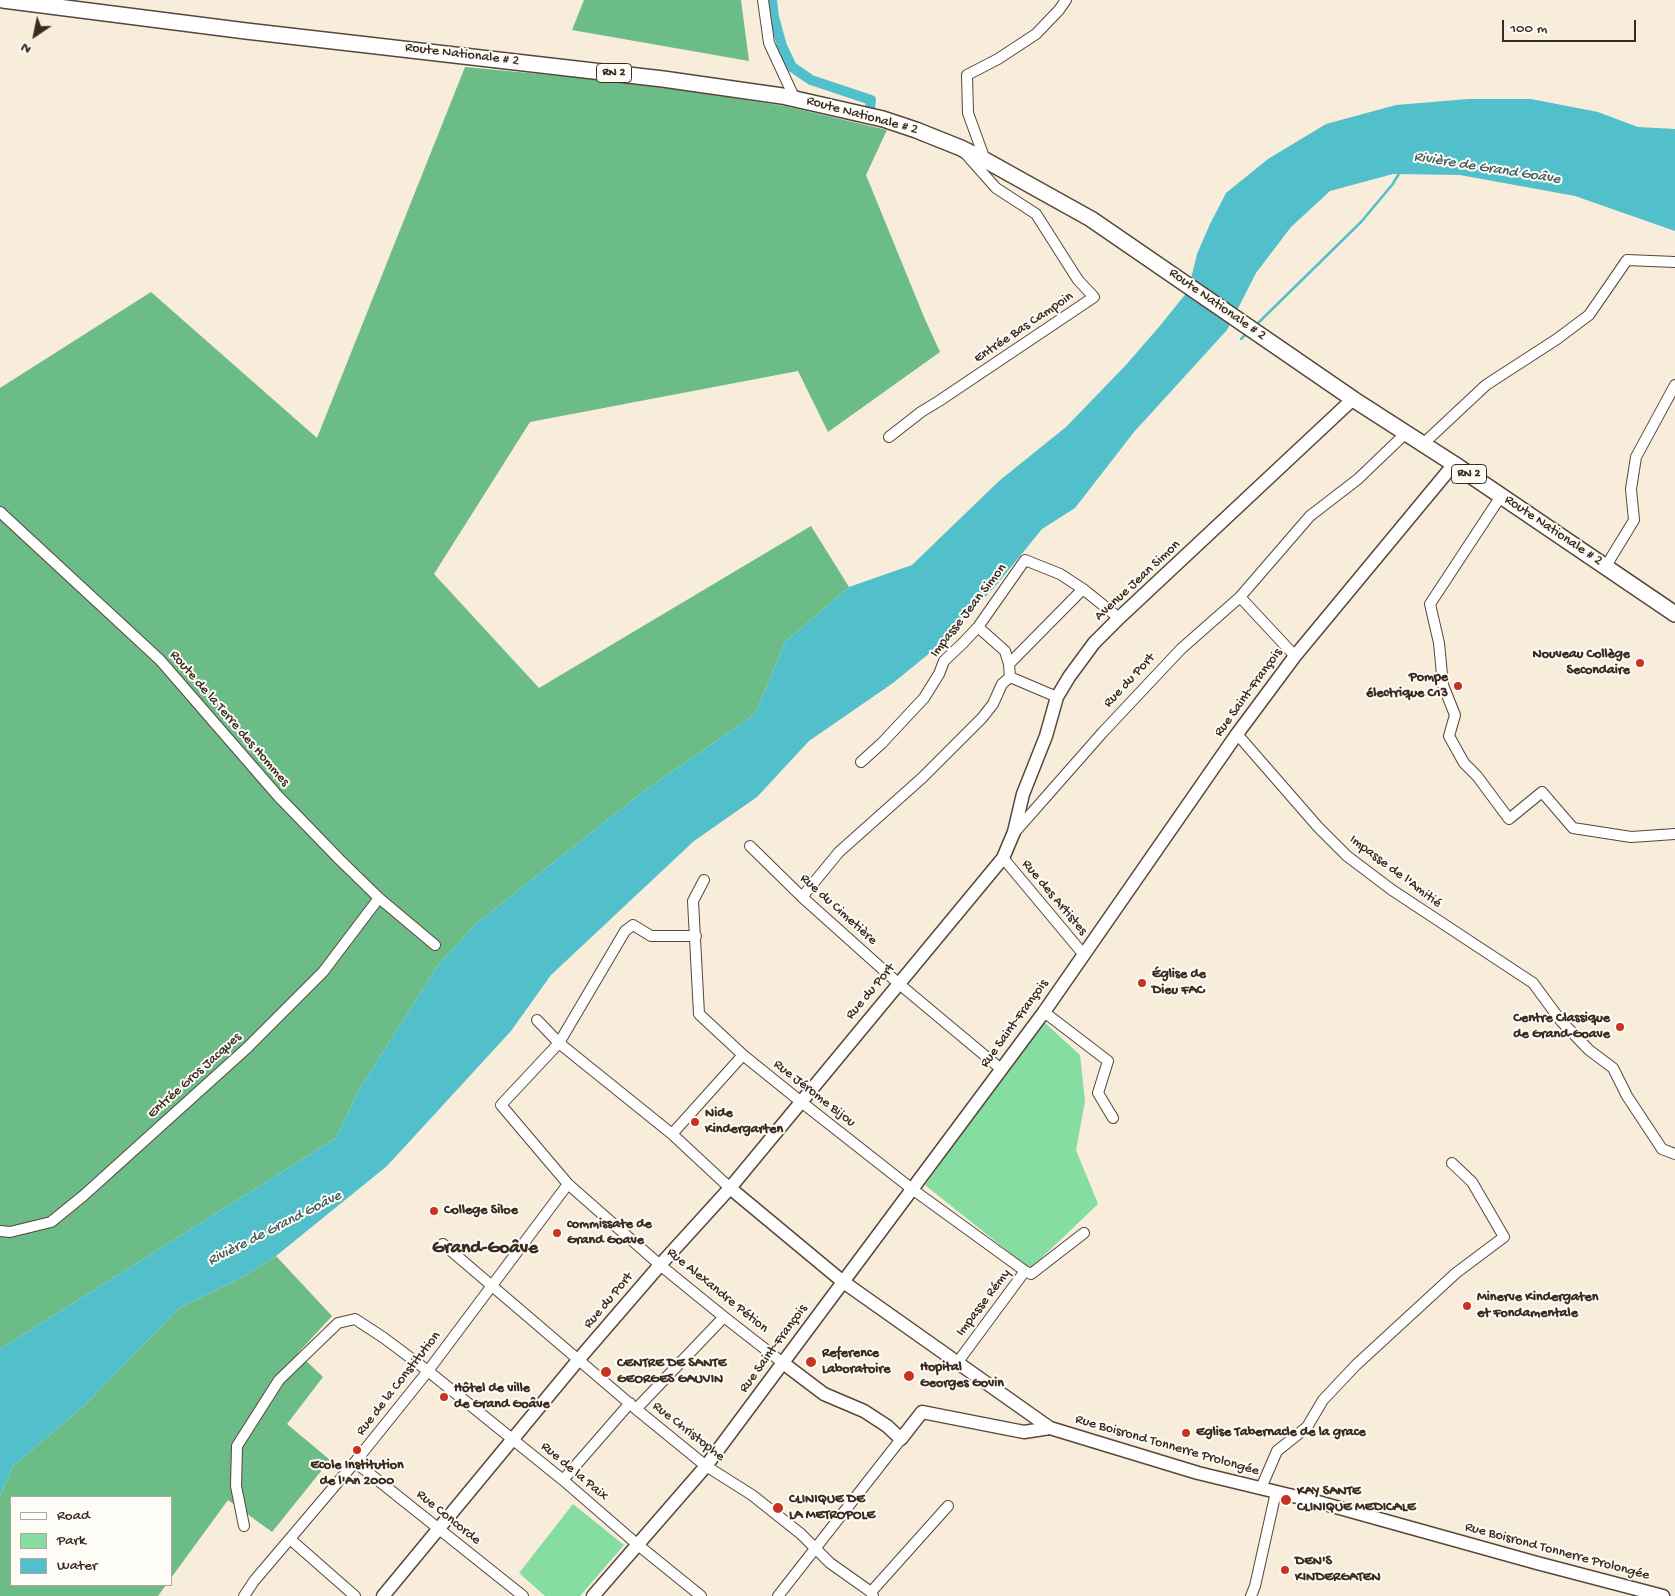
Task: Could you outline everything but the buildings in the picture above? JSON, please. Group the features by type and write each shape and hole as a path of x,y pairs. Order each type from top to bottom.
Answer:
{"main road":[{"name":"Route Nationale # 2","path":"3,0 246,31 663,79 794,98 883,119 961,148 1091,219 1353,399 1454,464 1675,614"}],"street":[{"path":"763,0 769,43 794,98"},
{"path":"985,160 968,113 967,75 998,59 1036,34 1066,0"},
{"name":"Entrée Bas Campoin","path":"889,437 904,424 1094,297 1078,280 1036,214 996,188 961,148"},
{"path":"1423,444 1486,385 1557,339 1589,315 1627,260 1675,262"},
{"path":"1606,566 1634,520 1631,489 1636,457 1675,385"},
{"name":"Avenue Jean Simon","path":"1014,832 1023,794 1046,736 1057,697 1069,677 1094,644 1119,618 1353,399"},
{"name":"Rue du Port","path":"383,1596 579,1359 660,1265 730,1188 800,1101 1003,858 1014,832 1103,732 1181,649 1240,597 1310,516 1358,479 1406,433"},
{"name":"Rue Saint-François","path":"593,1596 706,1466 1044,1012 1237,734 1295,656 1454,464"},
{"path":"1501,496 1430,604 1439,643 1443,685 1455,715 1449,736 1464,763 1477,776 1510,819 1542,792 1573,828 1632,837 1675,834"},
{"name":"Route de la Terre des Hommes","path":"0,512 160,660 278,796 379,898 435,945"},
{"name":"Impasse Jean Simon","path":"861,762 882,743 924,698 939,674 944,661 978,627 1025,560 1060,574 1083,589 1119,618"},
{"path":"1009,664 1083,589"},
{"path":"1240,597 1295,656"},
{"path":"978,627 1005,652 1009,664 1010,678"},
{"path":"1010,678 1057,697"},
{"path":"802,897 839,852 929,772 982,718 994,704 1002,684 1010,678"},
{"name":"Impasse de l'Amitié","path":"1237,734 1318,827 1347,856 1392,890 1532,983 1569,1029 1589,1050 1613,1068 1627,1096 1662,1149 1675,1154"},
{"name":"Rue du Cimetière","path":"750,846 802,897 898,983 1001,1069"},
{"name":"Rue des Artistes","path":"1003,858 1084,955"},
{"name":"Rue Jérome Bijou","path":"704,880 693,901 699,1014 743,1055 800,1101 912,1189 1025,1271"},
{"name":"Entrée Gros Jacques","path":"0,1231 10,1232 51,1222 83,1196 247,1048 323,972 379,898"},
{"path":"559,1043 625,930 633,925 651,936 696,936"},
{"path":"1044,1012 1108,1061 1098,1093 1113,1118"},
{"path":"537,1020 559,1043 672,1134 730,1188"},
{"name":"Rue Alexandre Pétion","path":"559,1043 501,1105 568,1184 724,1318 824,1394 864,1411 887,1426 901,1439"},
{"path":"672,1134 743,1055"},
{"path":"1261,1488 1276,1451 1307,1427 1324,1400 1356,1365 1456,1273 1504,1237 1472,1182 1452,1163"},
{"name":"Rue de la Constitution","path":"244,1596 254,1581 355,1462 428,1371 568,1184"},
{"name":"Rue Boisrond Tonnerre Prolongée","path":"730,1188 842,1281 1050,1428 1198,1473 1261,1488 1663,1596"},
{"name":"Impasse Rémy","path":"957,1363 1025,1271 1031,1274 1084,1233"},
{"name":"Rue Christophe","path":"443,1244 706,1466 752,1494 816,1548 830,1563 872,1594"},
{"path":"563,1480 633,1406 724,1318"},
{"name":"Rue de la Paix","path":"244,1526 236,1486 238,1446 278,1380 338,1323 355,1319 428,1371 702,1596"},
{"path":"778,1596 922,1412 1024,1432 1050,1428"},
{"name":"Rue Concorde","path":"355,1462 523,1596"},
{"path":"1251,1596 1255,1586 1276,1492"},
{"path":"872,1594 948,1506"},
{"path":"290,1539 355,1596"}],"green space":[{"path":"584,0 741,0 749,61 572,30"},
{"path":"465,67 636,83 785,106 887,130 866,175 940,352 828,432 798,371 530,422 434,574 539,688 811,526 849,587 785,642 755,714 640,794 477,923 438,965 359,1090 336,1138 0,1349 0,388 151,292 317,438"},
{"path":"1043,1021 1080,1055 1085,1101 1076,1150 1098,1204 1030,1269 925,1185"},
{"path":"276,1256 332,1316 298,1353 323,1377 287,1424 330,1460 272,1532 228,1500 172,1577 172,1496 10,1496 10,1586 165,1586 158,1596 0,1596 0,1496 13,1466 84,1406 179,1308 241,1278"},
{"path":"573,1504 624,1545 580,1596 545,1596 519,1573"}],"water":[{"name":"Rivière de Grand Goâve","path":"1468,99 1531,99 1598,112 1638,127 1675,129 1675,231 1575,196 1460,175 1393,174 1330,191 1291,227 1256,273 1227,330 1134,432 1075,508 1042,529 998,583 947,639 893,683 809,741 757,797 694,841 551,975 511,1031 387,1166 276,1256 241,1278 179,1308 84,1406 13,1466 0,1496 0,1349 336,1138 359,1090 438,965 477,923 640,794 755,714 785,642 849,587 912,565 999,481 1066,427 1125,366 1188,291 1197,254 1226,193 1268,159 1326,124 1396,105"}],"waterway":[{"path":"772,0 774,17 782,46 792,67 811,80 871,100 870,109"},
{"path":"1255,326 1361,222 1392,185 1400,172"},
{"path":"1241,339 1247,333"}],"place":[{"name":"Nouveau Collège Secondaire","path":"1640,663"},
{"name":"Pompe électrique C13","path":"1458,686"},
{"name":"Église de Dieu FAC","path":"1142,983"},
{"name":"Centre Classique de Grand-Goave","path":"1620,1027"},
{"name":"Nide Kindergarten","path":"695,1122"},
{"name":"College Siloe","path":"434,1211"},
{"name":"commissate de Grand Goave","path":"557,1233"},
{"name":"Minerve Kindergaten et Fondamentale","path":"1467,1306"},
{"name":"Reference Laboratoire","path":"811,1362"},
{"name":"CENTRE DE SANTE GEORGES GAUVIN","path":"606,1372"},
{"name":"Hopital Georges Govin","path":"909,1376"},
{"name":"Hôtel de ville de Grand Goâve","path":"444,1397"},
{"name":"Eglise Tabernacle de la grace","path":"1186,1433"},
{"name":"Ecole Institution de l'An 2000","path":"357,1450"},
{"name":"KAY SANTE CLINIQUE MEDICALE","path":"1286,1500"},
{"name":"CLINIQUE DE LA METROPOLE","path":"778,1508"},
{"name":"DEN'S KINDERGATEN","path":"1285,1570"}],"district":[{"name":"Grand-Goâve","path":"485,1249"}]}
